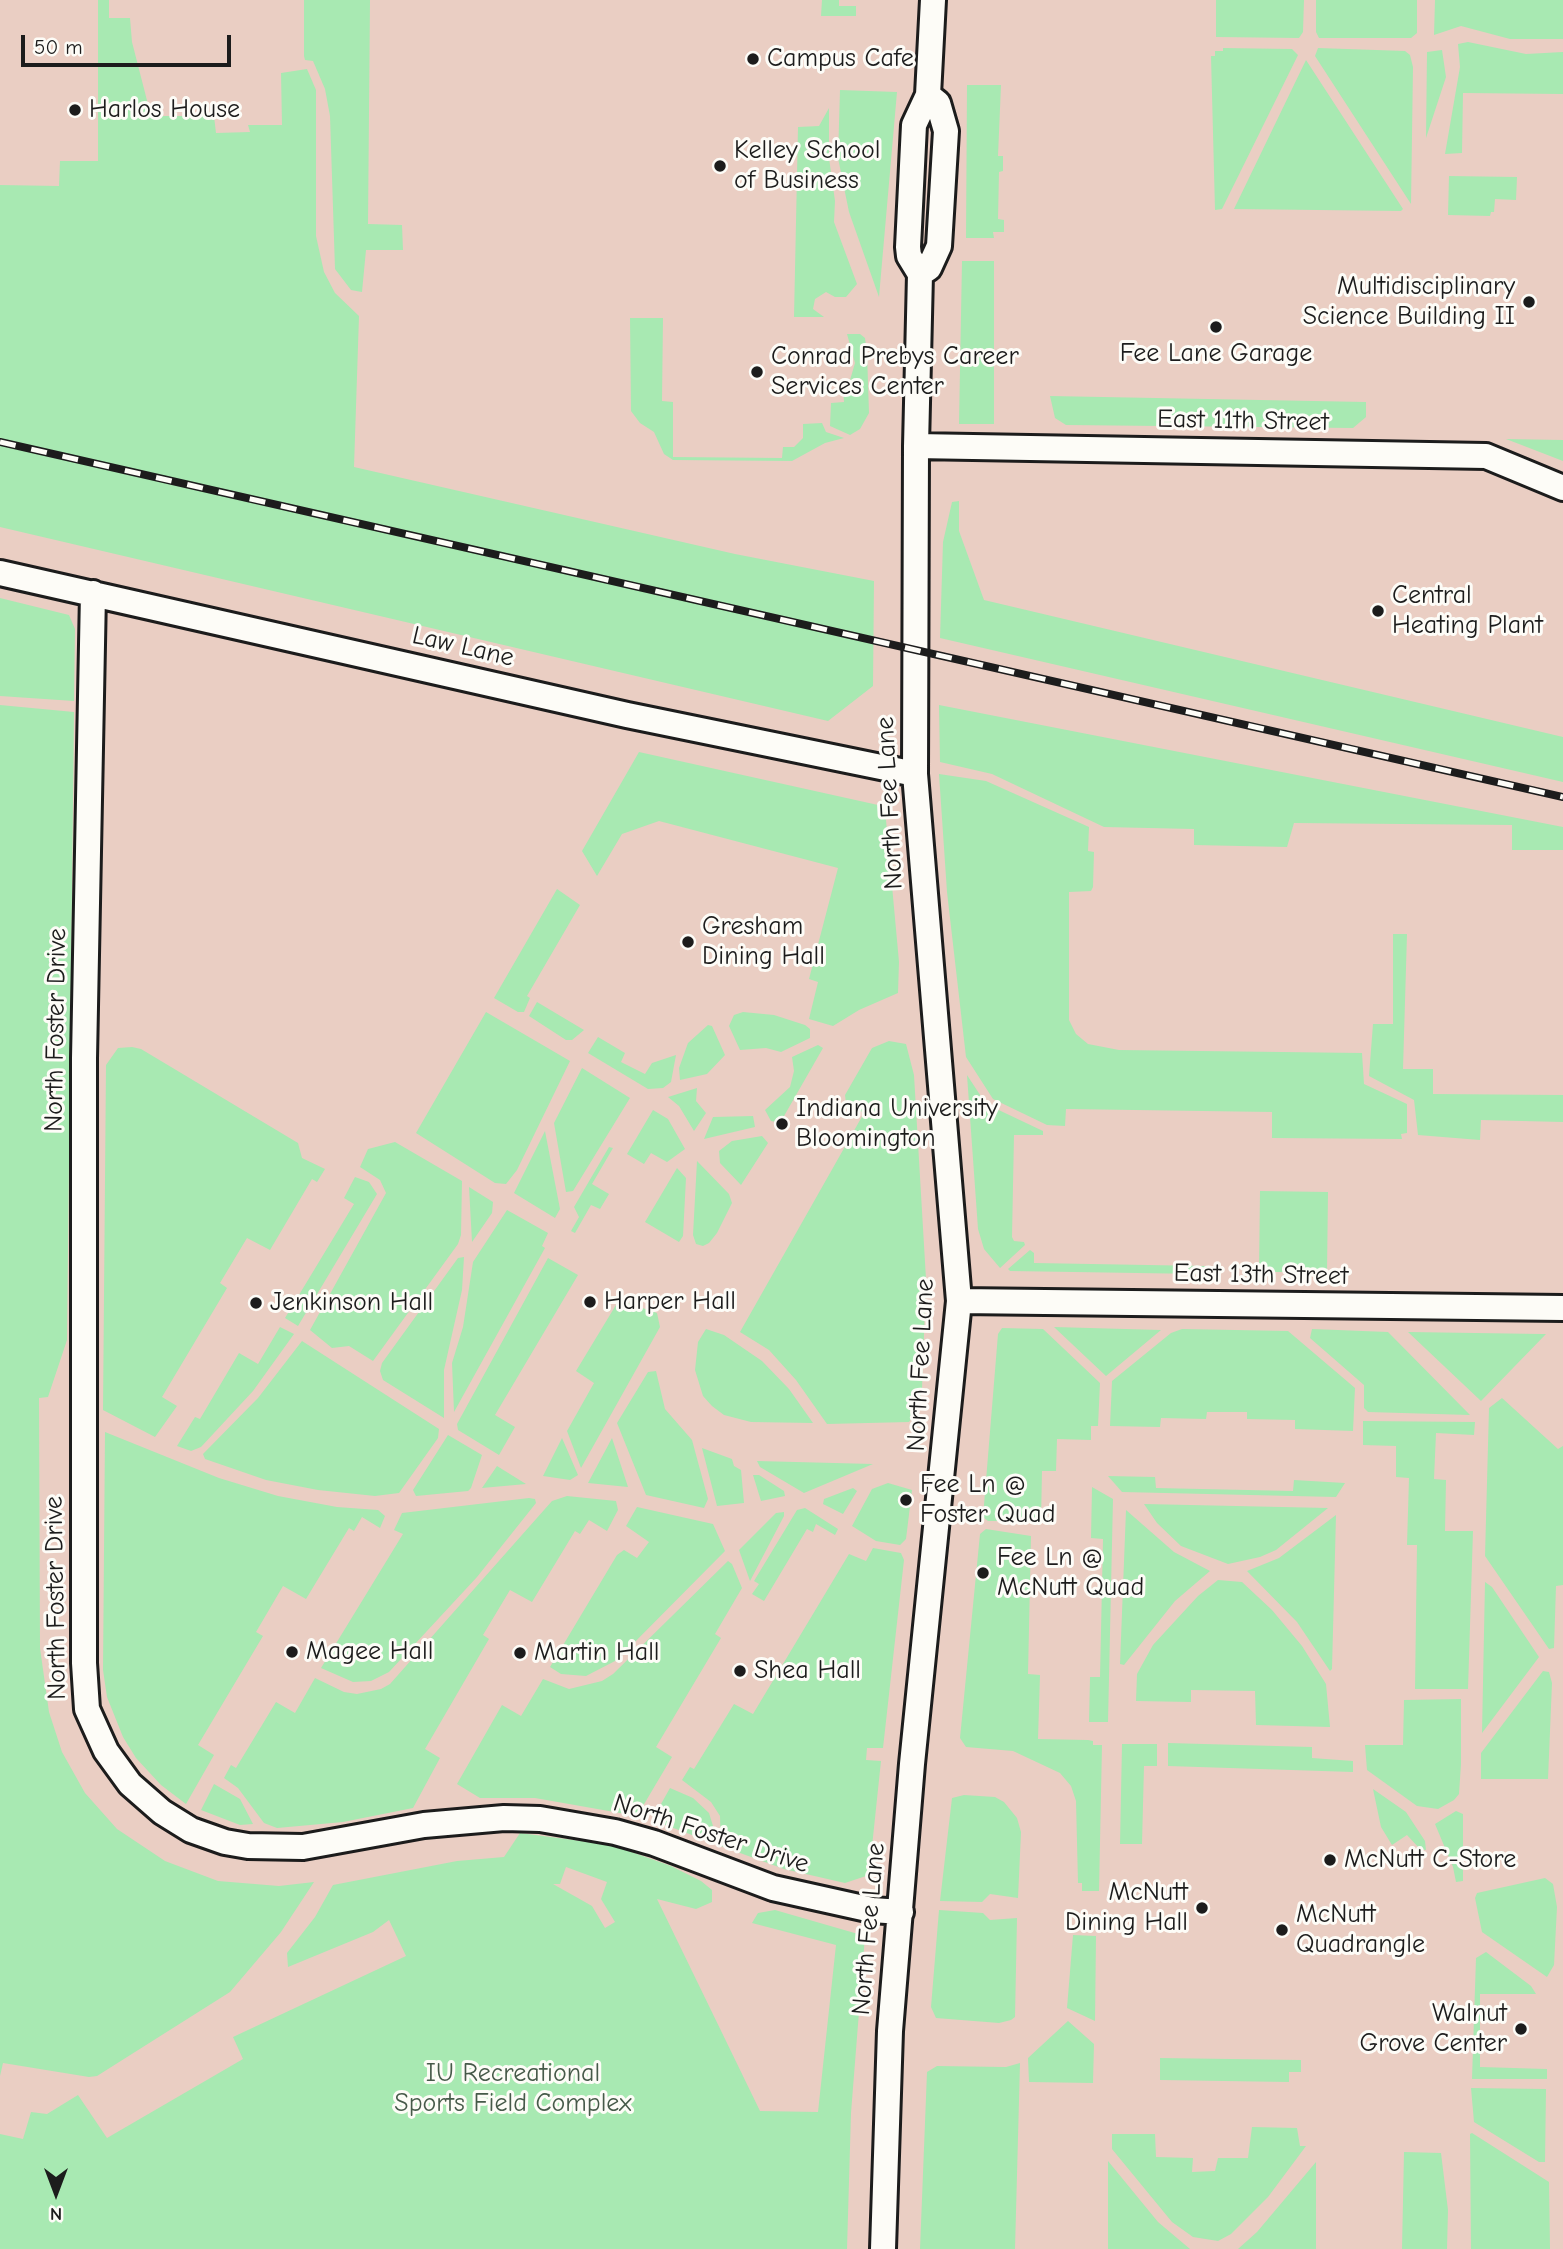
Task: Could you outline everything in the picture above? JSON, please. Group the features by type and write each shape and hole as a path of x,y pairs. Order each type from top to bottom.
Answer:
{"street":[{"name":"North Fee Lane","path":"883,2249 885,2119 912,1764 959,1301 915,774 916,446 920,274 909,256 908,247 914,125 929,95 933,0"},
{"name":"East 11th Street","path":"916,446 1486,456 1563,488"},
{"name":"Law Lane","path":"0,573 627,715 915,774"},
{"name":"North Foster Drive","path":"93,593 86,1025 85,1690 87,1709 95,1729 118,1770 143,1797 176,1822 208,1837 248,1846 330,1844 424,1825 464,1820 540,1819 628,1835 747,1879 823,1901 901,1912"},
{"name":"East 13th Street","path":"959,1301 1563,1308"}],"shaded area":[{"name":"Indiana University Bloomington","path":"0,0 1563,0 1563,2249 0,2249"}],"green space":[{"path":"98,0 109,0 109,18 130,18 132,42 151,116 214,116 216,133 250,132 248,125 282,125 281,73 307,69 316,90 316,236 324,272 335,293 359,316 354,467 735,554 874,581 873,686 828,721 0,527 0,185 59,186 60,161 98,161"},
{"path":"304,0 370,0 368,224 402,225 403,250 366,250 362,292 351,290 335,269 330,116 325,89 313,61 305,60 304,56"},
{"path":"822,0 839,0 839,6 856,6 856,16 821,16"},
{"path":"1216,0 1304,0 1303,32 1299,38 1216,37"},
{"path":"1316,0 1417,0 1417,33 1411,38 1319,38 1316,32"},
{"path":"1435,0 1563,0 1563,39 1510,39 1461,26 1434,35"},
{"path":"1468,42 1526,54 1563,52 1563,94 1463,93 1462,153 1445,154 1460,67 1458,44"},
{"path":"1223,48 1292,49 1298,55 1222,209 1215,210 1211,56 1215,56 1215,51 1223,51"},
{"path":"1318,48 1405,51 1410,55 1413,67 1411,204 1315,56"},
{"path":"1442,50 1446,77 1426,138 1427,52"},
{"path":"1306,60 1403,209 1401,211 1234,209"},
{"path":"967,85 1001,85 998,156 1003,156 1003,171 999,172 998,219 1004,220 1004,232 993,232 994,238 966,238"},
{"path":"840,90 897,92 879,297 849,212 838,158"},
{"path":"829,108 829,158 835,201 834,222 857,284 846,297 835,297 826,292 815,299 813,309 824,317 794,317 798,127 819,126"},
{"path":"1449,176 1517,177 1516,200 1495,199 1494,212 1491,212 1490,216 1448,215"},
{"path":"962,261 994,261 994,424 959,424"},
{"path":"630,318 663,318 662,401 673,402 673,457 782,458 783,447 794,447 803,438 803,424 822,423 826,432 844,438 825,443 792,461 673,460 664,454 654,432 640,423 631,411"},
{"path":"847,334 860,334 865,338 869,413 860,429 850,435 830,426 831,403 844,402 843,388 848,387 855,363"},
{"path":"1050,396 1366,402 1366,417 1353,428 1066,425 1055,418"},
{"path":"1506,439 1563,440 1563,461"},
{"path":"959,501 959,531 984,600 1563,737 1563,782 940,638 943,542 952,502"},
{"path":"0,598 69,615 75,629 74,701 0,696"},
{"path":"0,705 74,712 67,1340 48,1397 39,1398 40,1648 49,1712 62,1752 85,1793 117,1829 165,1861 218,1881 279,1886 314,1882 281,1932 230,1992 97,2076 89,2077 3,2063 0,2076"},
{"path":"939,705 1563,827 1563,850 1512,850 1512,825 1294,823 1287,847 1194,845 1194,829 1104,827 992,774 940,762"},
{"path":"639,752 878,805 886,820 899,962 898,993 859,1010 833,1026 809,1019 818,982 809,979 838,868 659,821 622,834 597,876 582,851"},
{"path":"939,774 986,781 1089,827 1088,851 1094,852 1093,887 1091,891 1069,892 1069,1020 1076,1034 1088,1044 1119,1050 1362,1053 1364,1084 1407,1104 1407,1133 1401,1134 1402,1139 1272,1138 1272,1112 1066,1109 1065,1126 1047,1125 993,1099 966,1057 947,892"},
{"path":"557,889 580,905 527,996 530,998 524,1012 518,1012 494,998"},
{"path":"1393,934 1407,934 1403,1069 1433,1069 1433,1094 1563,1095 1563,1122 1481,1120 1480,1140 1418,1135 1414,1100 1369,1076 1373,1024 1393,1024"},
{"path":"537,1002 584,1030 572,1040 566,1040 529,1016"},
{"path":"486,1012 570,1061 517,1170 506,1184 495,1183 416,1133"},
{"path":"743,1012 774,1015 805,1025 810,1029 810,1038 781,1052 766,1048 740,1050 729,1026 734,1015"},
{"path":"708,1025 712,1026 725,1055 707,1074 680,1080 679,1068 688,1043"},
{"path":"598,1037 625,1053 621,1062 645,1074 652,1063 676,1055 671,1082 663,1088 648,1089 588,1053"},
{"path":"889,1041 906,1044 914,1075 926,1279 922,1389 918,1409 909,1422 827,1424 796,1380 769,1350 740,1332 864,1113 846,1103 845,1095 872,1048"},
{"path":"818,1045 823,1048 780,1123 771,1121 765,1110 790,1087 794,1071 792,1057"},
{"path":"118,1048 141,1049 298,1143 302,1158 325,1169 317,1182 312,1179 270,1250 247,1238 220,1283 227,1288 162,1397 177,1406 155,1437 103,1410 106,1065"},
{"path":"582,1068 630,1098 573,1191 566,1192 554,1123"},
{"path":"967,1075 986,1104 1043,1131 1043,1135 1014,1135 1012,1237 1014,1241 1024,1242 1025,1245 1000,1268 984,1249 978,1229"},
{"path":"697,1088 696,1101 706,1113 694,1131 679,1106 668,1097"},
{"path":"653,1110 668,1119 685,1149 667,1162 651,1153 644,1164 627,1154"},
{"path":"753,1116 755,1127 704,1139 713,1117"},
{"path":"545,1131 560,1209 555,1218 514,1193"},
{"path":"762,1136 768,1143 741,1185 720,1163 719,1151 732,1141"},
{"path":"395,1142 462,1181 461,1235 458,1244 373,1361 349,1346 332,1348 310,1330 386,1193 380,1180 360,1167 368,1149"},
{"path":"609,1147 613,1148 592,1184 609,1194 600,1209 591,1205 575,1233 571,1231 579,1217 574,1207"},
{"path":"697,1161 729,1194 732,1203 717,1233 703,1246 696,1244 693,1235"},
{"path":"677,1168 686,1178 683,1236 679,1242 645,1222"},
{"path":"355,1177 369,1182 377,1194 298,1326 285,1318 354,1204 344,1198"},
{"path":"469,1187 493,1202 492,1213 472,1242"},
{"path":"1260,1191 1328,1192 1327,1272 1259,1272"},
{"path":"507,1210 548,1233 542,1246 545,1248 454,1412 452,1363 463,1327 473,1262"},
{"path":"1030,1250 1034,1253 1034,1263 1205,1266 1208,1270 1201,1274 1008,1269"},
{"path":"464,1257 462,1290 444,1370 444,1418 383,1380 380,1371 382,1363 458,1258"},
{"path":"548,1258 578,1275 495,1415 515,1427 499,1455 458,1430 457,1424"},
{"path":"619,1300 657,1313 660,1327 581,1468 567,1431 594,1383 576,1371"},
{"path":"280,1327 294,1334 253,1391 201,1447 191,1451 177,1446 195,1417 200,1419 239,1353 258,1364"},
{"path":"1054,1327 1161,1330 1106,1376"},
{"path":"1002,1328 1043,1329 1100,1383 1098,1426 1091,1426 1091,1440 1057,1439 1056,1471 1042,1471 1041,1521 988,1521 983,1517 998,1334"},
{"path":"706,1329 724,1335 762,1361 789,1389 813,1423 751,1422 724,1415 712,1406 703,1396 695,1370 698,1342"},
{"path":"1182,1329 1288,1331 1355,1388 1353,1431 1295,1429 1295,1420 1247,1419 1247,1412 1207,1412 1206,1419 1161,1418 1160,1427 1110,1426 1112,1381 1171,1333"},
{"path":"1312,1329 1388,1332 1470,1415 1368,1412 1364,1408 1364,1385 1310,1338"},
{"path":"1408,1332 1542,1334 1546,1334 1481,1401"},
{"path":"302,1341 439,1429 438,1438 399,1493 375,1496 318,1490 266,1480 205,1459 203,1454 258,1398"},
{"path":"656,1371 665,1409 692,1440 708,1499 704,1508 646,1495 617,1423 648,1372"},
{"path":"1502,1398 1558,1449 1563,1446 1563,1585 1556,1586 1554,1648 1549,1649 1485,1556 1489,1408"},
{"path":"1363,1421 1475,1422 1474,1435 1436,1433 1434,1479 1446,1480 1445,1531 1473,1531 1468,1689 1415,1689 1417,1545 1407,1545 1409,1478 1396,1477 1396,1446 1363,1445"},
{"path":"105,1432 219,1478 278,1496 337,1507 378,1510 385,1516 380,1528 362,1517 354,1531 349,1528 306,1599 283,1586 256,1632 263,1636 198,1745 214,1755 186,1804 161,1785 136,1758 123,1737 107,1697 103,1670"},
{"path":"448,1435 482,1455 471,1488 468,1491 416,1496 413,1490"},
{"path":"562,1438 578,1475 570,1480 543,1476"},
{"path":"612,1438 628,1487 588,1483"},
{"path":"702,1448 732,1459 734,1466 741,1470 744,1503 717,1506"},
{"path":"757,1461 873,1464 804,1493 760,1467"},
{"path":"497,1466 526,1484 482,1488"},
{"path":"753,1475 759,1475 784,1491 785,1496 761,1501"},
{"path":"1108,1476 1155,1477 1156,1488 1293,1491 1294,1480 1345,1483 1336,1497 1122,1492"},
{"path":"888,1483 912,1490 906,1539 900,1545 876,1541 852,1526 872,1489"},
{"path":"1092,1487 1113,1499 1108,1722 1089,1722 1090,1677 1100,1677 1103,1539 1091,1538"},
{"path":"853,1488 857,1491 843,1514 823,1504 824,1499"},
{"path":"567,1496 616,1501 618,1510 607,1531 589,1520 580,1534 575,1531 532,1602 510,1590 483,1635 489,1639 425,1749 440,1758 413,1808 343,1822 277,1828 264,1823 238,1788 224,1778 231,1765 236,1768 276,1702 295,1713 315,1678 344,1692 357,1694 381,1689 390,1684 552,1501"},
{"path":"535,1499 536,1503 477,1577 389,1672 371,1681 353,1682 321,1668 403,1534 394,1530 402,1513"},
{"path":"1144,1504 1328,1508 1276,1550 1260,1557 1228,1564 1181,1546 1157,1523"},
{"path":"637,1507 713,1524 725,1551 617,1660 586,1676 561,1674 550,1667 617,1555 624,1550 637,1558 649,1542 626,1526"},
{"path":"805,1508 838,1529 835,1535 816,1524 813,1532 807,1529 764,1601 752,1594 759,1584 754,1581 797,1510"},
{"path":"1126,1510 1174,1552 1210,1571 1175,1601 1124,1665 1120,1664"},
{"path":"784,1512 750,1581 739,1550 776,1513"},
{"path":"1336,1515 1330,1671 1297,1622 1247,1571 1279,1558"},
{"path":"986,1529 1031,1536 1028,1674 1040,1675 1038,1739 1088,1740 1093,1741 1093,1745 1102,1745 1099,1891 1082,1891 1082,1883 1078,1883 1076,1801 1071,1786 1060,1773 1013,1751 966,1747 960,1738 980,1534"},
{"path":"873,1548 901,1553 904,1560 883,1748 867,1748 866,1760 881,1761 869,1875 845,1883 784,1869 721,1846 720,1816 711,1802 682,1780 690,1767 694,1769 734,1704 753,1714 849,1554 866,1561"},
{"path":"728,1561 732,1564 742,1588 715,1634 721,1638 656,1747 672,1757 637,1816 535,1798 480,1798 457,1784 502,1705 521,1716 543,1679 569,1689 602,1681 613,1674"},
{"path":"1218,1580 1242,1582 1272,1610 1302,1646 1326,1684 1330,1727 1256,1725 1255,1691 1191,1690 1191,1702 1136,1701 1137,1674 1153,1645 1198,1596"},
{"path":"1485,1582 1492,1587 1539,1657 1482,1733"},
{"path":"1543,1671 1549,1672 1552,1683 1548,1779 1481,1779 1481,1753"},
{"path":"1461,1699 1459,1794 1454,1800 1438,1809 1417,1806 1367,1770 1365,1745 1403,1745 1404,1700"},
{"path":"1168,1743 1312,1747 1312,1758 1353,1761 1353,1772 1168,1766"},
{"path":"1122,1744 1157,1744 1157,1766 1144,1766 1142,1844 1120,1844"},
{"path":"214,1784 240,1799 253,1824 240,1825 201,1810"},
{"path":"670,1788 693,1798 709,1813 713,1826 708,1837 700,1838 652,1820"},
{"path":"1373,1789 1406,1812 1425,1841 1426,1850 1420,1849 1407,1835 1392,1845 1381,1827"},
{"path":"964,1795 995,1797 1004,1802 1017,1818 1021,1832 1018,1898 990,1894 982,1902 940,1901 952,1798"},
{"path":"1456,1811 1463,1814 1463,1881 1456,1882 1453,1867 1435,1824"},
{"name":"IU Recreational Sports Field Complex","path":"520,1833 612,1845 671,1866 701,1881 712,1890 712,1902 696,1909 657,1899 760,2111 818,2112 836,1945 752,1923 758,1913 775,1910 865,1936 851,2113 847,2249 0,2249 0,2134 23,2139 31,2112 47,2114 78,2095 107,2138 243,2059 233,2037 406,1956 389,1920 373,1932 288,1967 287,1953 315,1917 333,1885 457,1861 504,1857","holes":["566,1867 607,1882 601,1899 615,1922 605,1928 592,1906 553,1884 560,1884"]},
{"path":"1545,1878 1553,1884 1557,1907 1554,1965 1547,1977 1482,1932 1475,1898 1477,1893"},
{"path":"939,1910 983,1913 990,1920 1017,1918 1015,2017 1011,2020 999,2023 936,2018 931,2007"},
{"path":"1073,1935 1096,1936 1095,2021 1067,2008"},
{"path":"1486,1952 1531,1986 1536,1994 1480,1994 1480,2067 1547,2069 1547,2079 1472,2079 1476,1958"},
{"path":"1068,2021 1094,2044 1093,2083 1029,2082 1028,2058"},
{"path":"1160,2058 1301,2060 1301,2072 1289,2072 1289,2082 1160,2080"},
{"path":"1020,2063 1015,2249 920,2249 927,2072 937,2066 1006,2067"},
{"path":"1471,2088 1546,2089 1545,2162 1539,2162 1474,2122"},
{"path":"1252,2127 1297,2128 1300,2146 1306,2146 1268,2197 1231,2234 1218,2241 1193,2237 1172,2222 1112,2149 1112,2134 1155,2134 1156,2157 1193,2158 1192,2172 1215,2171 1218,2158 1248,2158"},
{"path":"1472,2133 1549,2182 1550,2249 1471,2249"},
{"path":"1404,2152 1441,2153 1448,2210 1447,2249 1402,2249"},
{"path":"1108,2161 1158,2222 1190,2249 1108,2249"},
{"path":"1316,2162 1316,2249 1238,2249 1257,2232"}],"railway":[{"path":"0,442 1563,797"}],"place":[{"name":"Campus Cafe","path":"753,59"},
{"name":"Harlos House","path":"75,110"},
{"name":"Kelley School of Business","path":"720,166"},
{"name":"Multidisciplinary Science Building II","path":"1529,302"},
{"name":"Fee Lane Garage","path":"1216,327"},
{"name":"Conrad Prebys Career Services Center","path":"757,372"},
{"name":"Central Heating Plant","path":"1378,611"},
{"name":"Gresham Dining Hall","path":"688,942"},
{"name":"Indiana University Bloomington","path":"782,1124"},
{"name":"Harper Hall","path":"590,1302"},
{"name":"Jenkinson Hall","path":"256,1303"},
{"name":"Fee Ln @ Foster Quad","path":"906,1500"},
{"name":"Fee Ln @ McNutt Quad","path":"983,1573"},
{"name":"Magee Hall","path":"292,1652"},
{"name":"Martin Hall","path":"520,1653"},
{"name":"Shea Hall","path":"740,1671"},
{"name":"McNutt C-Store","path":"1330,1860"},
{"name":"McNutt Dining Hall","path":"1202,1908"},
{"name":"McNutt Quadrangle","path":"1282,1930"},
{"name":"Walnut Grove Center","path":"1521,2029"}]}
